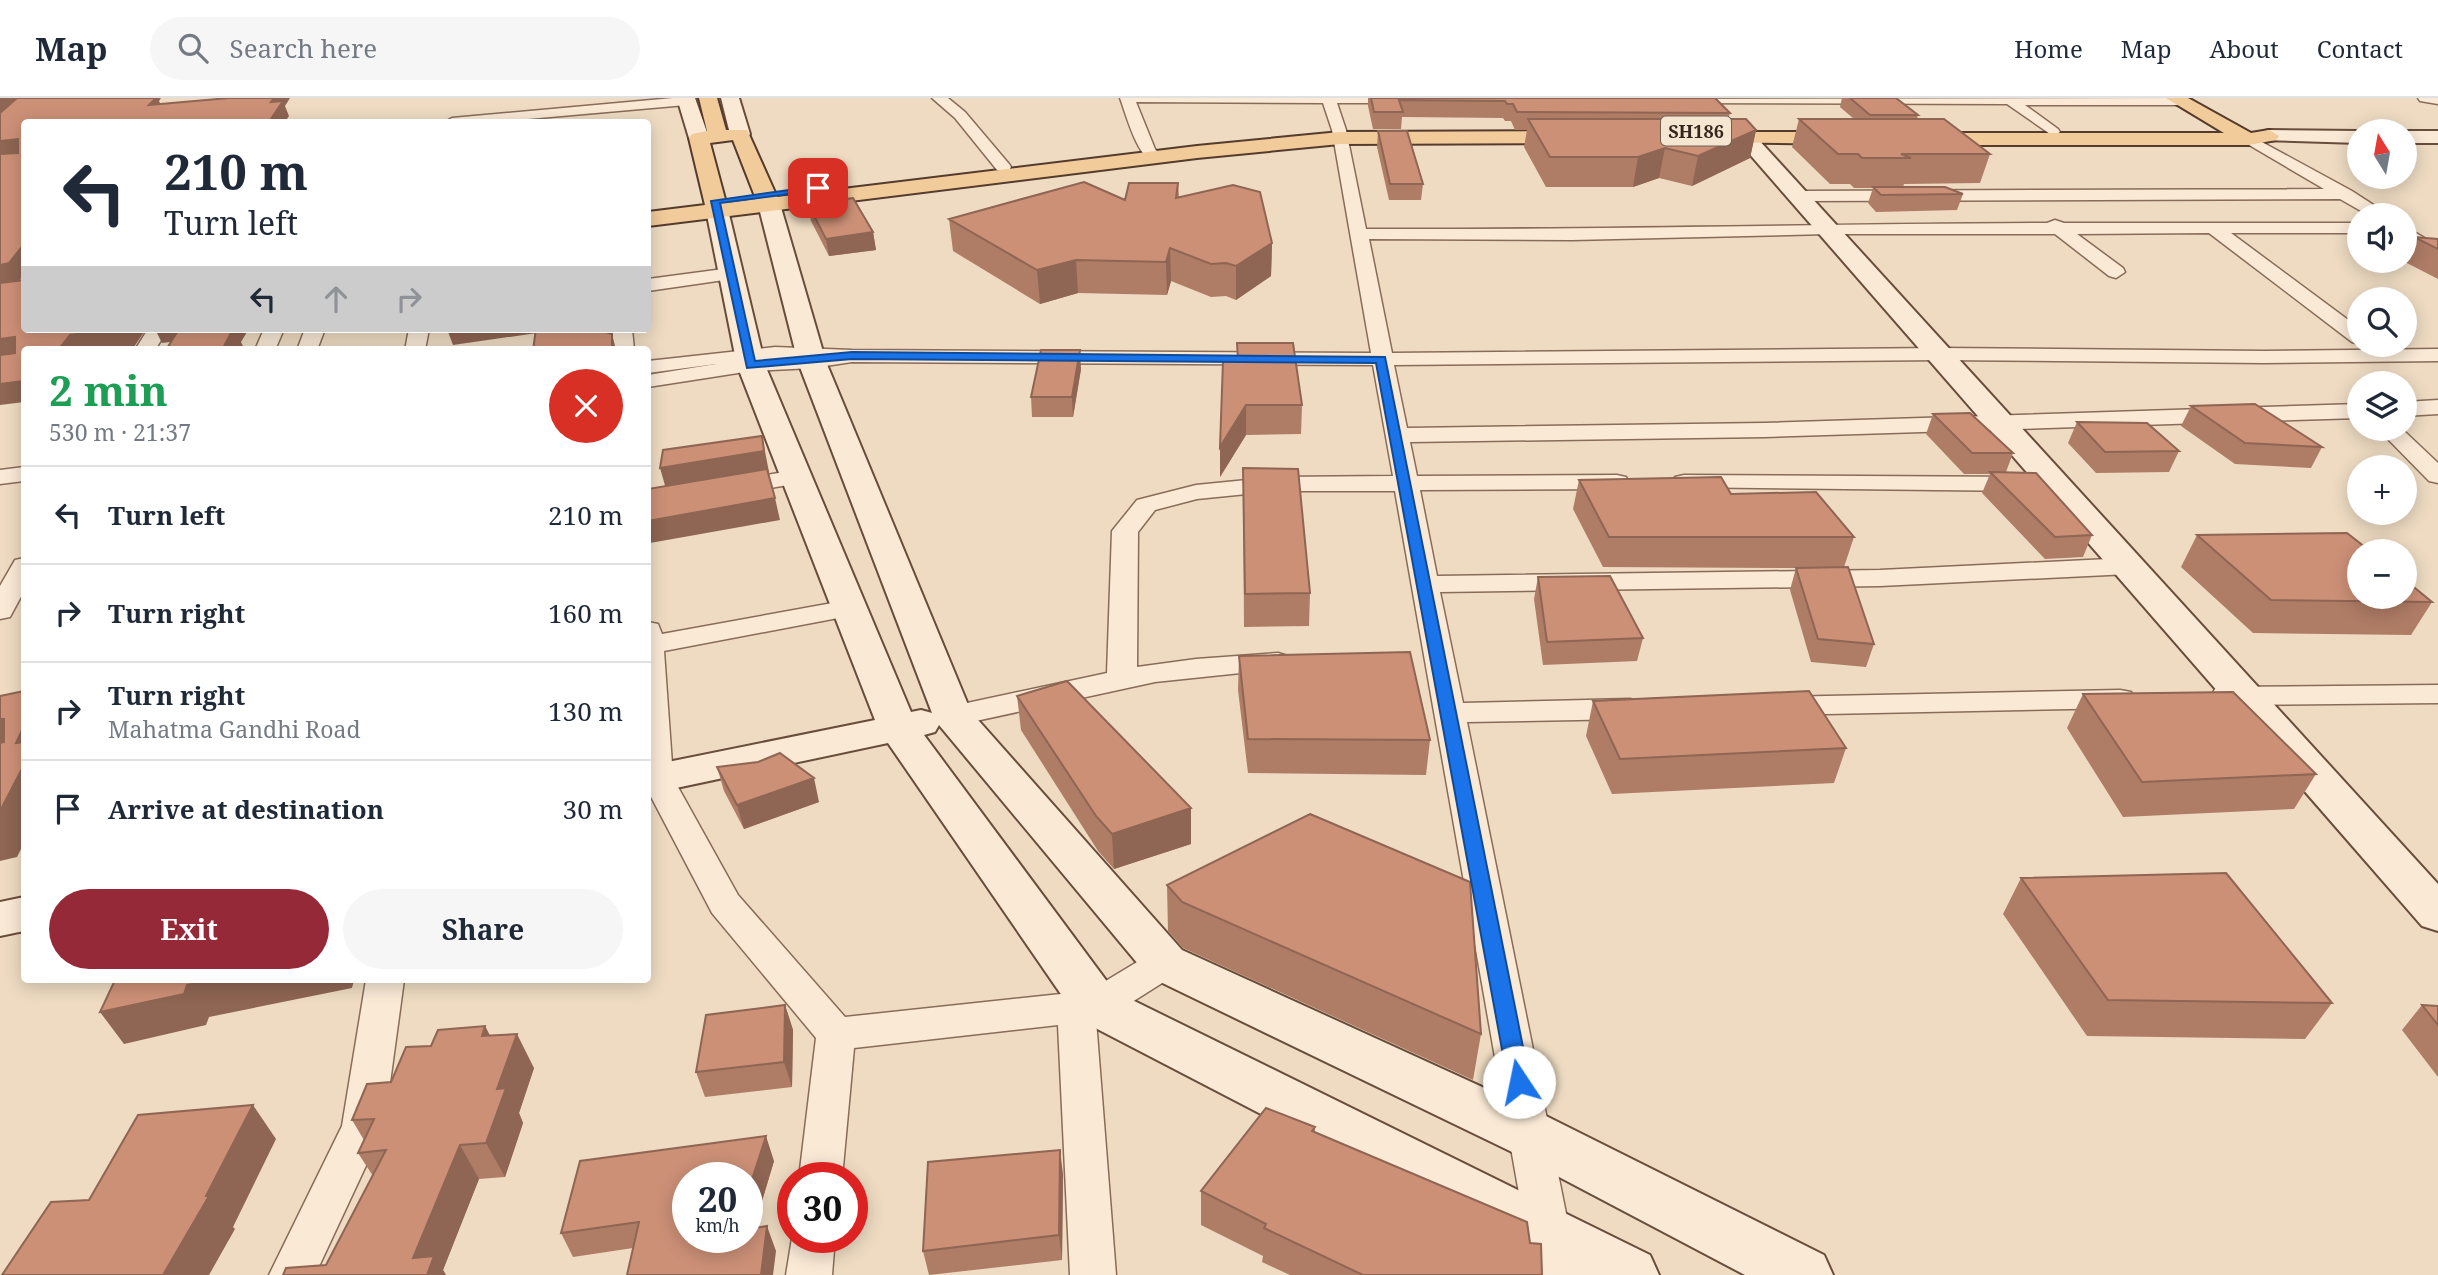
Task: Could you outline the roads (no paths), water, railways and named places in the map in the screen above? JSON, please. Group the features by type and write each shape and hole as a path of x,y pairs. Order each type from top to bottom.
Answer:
{"main road":[{"path":"701,127 708,98"},
{"path":"730,98 740,134 767,199 953,716 1165,963 1529,1134 1803,1275"},
{"path":"686,99 701,127 749,359 898,729 1086,1007 1551,1254 1629,1275"},
{"path":"2177,99 2252,136"},
{"path":"701,127 740,134"},
{"path":"1736,127 2438,914"},
{"path":"1688,134 1736,127 1866,135"},
{"path":"2252,136 1940,139 1901,135 2053,132 2347,137"},
{"path":"651,209 716,205 1339,134 1598,134"},
{"path":"767,199 1003,167 1151,154"},
{"path":"651,218 716,205"},
{"path":"0,281 21,278"},
{"path":"0,293 21,290"},
{"path":"652,779 953,716"},
{"path":"0,919 21,915"}],"street":[{"path":"939,98 960,115 1003,167"},
{"path":"1151,154 1127,98 1424,99"},
{"path":"1328,98 1339,134 1424,584 1425,662 1449,713 1551,1254"},
{"path":"2425,98 2438,100"},
{"path":"483,119 686,99"},
{"path":"1657,99 2177,99"},
{"path":"1711,99 1736,127"},
{"path":"2008,99 2053,132"},
{"path":"2252,136 2361,203"},
{"path":"1940,139 1962,155"},
{"path":"1995,179 2116,272"},
{"path":"1800,196 2346,194"},
{"path":"1357,234 1572,235 1829,229 2347,228"},
{"path":"2214,229 2347,329"},
{"path":"2417,240 2438,254"},
{"path":"651,285 731,274"},
{"path":"651,366 824,356 1381,359 1940,354 2250,356 2347,351"},
{"path":"2417,353 2438,355"},
{"path":"651,380 749,359"},
{"path":"2417,408 2438,407"},
{"path":"1396,435 1751,431 2347,411"},
{"path":"2402,441 2438,476"},
{"path":"0,457 21,454"},
{"path":"0,477 21,474"},
{"path":"701,493 796,477"},
{"path":"1122,679 1125,531 1146,505 1196,492 1265,485 1635,482"},
{"path":"1662,482 2056,484"},
{"path":"1424,584 1880,578 2129,566"},
{"path":"7,606 21,573"},
{"path":"651,640 849,608"},
{"path":"953,716 1122,679 1246,663 1301,662"},
{"path":"2202,697 2438,695"},
{"path":"1756,707 2146,698"},
{"path":"1449,713 1658,709"},
{"path":"651,744 652,779 725,904 836,1034 822,1162"},
{"path":"836,1034 1086,1007 1165,963"},
{"path":"292,1275 363,1127 385,983"},
{"path":"1086,1007 1093,1275"},
{"path":"809,1275 811,1253"}]}
